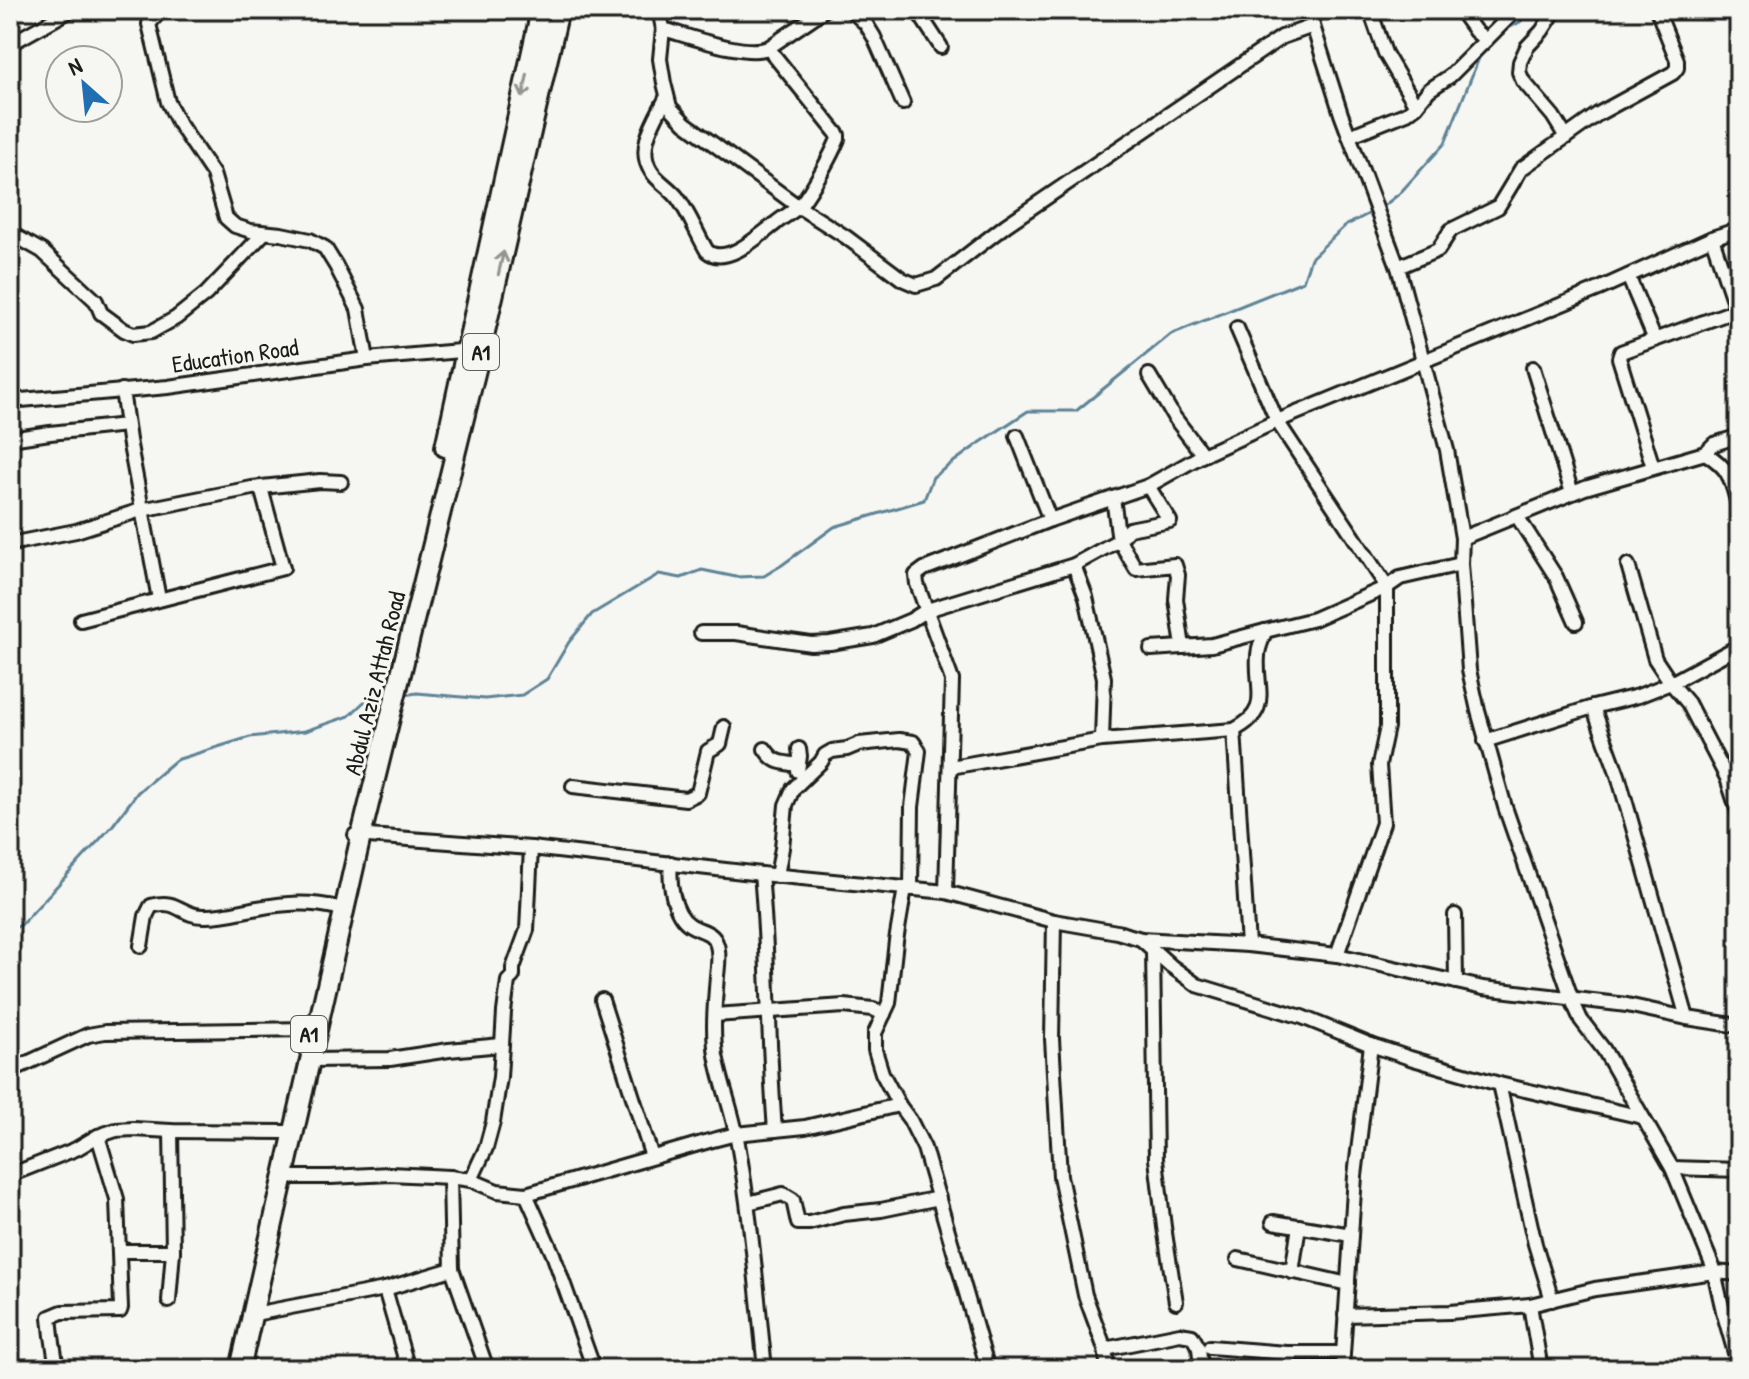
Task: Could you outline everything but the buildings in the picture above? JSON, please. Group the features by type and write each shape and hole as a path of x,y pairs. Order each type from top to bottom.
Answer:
{"highway":[{"name":"Abdul Aziz Attah Road","path":"474,350 541,10"},
{"name":"Abdul Aziz Attah Road","path":"231,1369 284,1177 358,836 559,10"},
{"name":"Abdul Aziz Attah Road","path":"240,1369 248,1315 287,1132 338,908 358,836"}],"street":[{"path":"10,44 71,10"},
{"path":"161,10 149,24 168,102 213,174 226,218 235,226 251,231 310,240 325,248 358,309 367,359"},
{"path":"659,10 663,29 660,59 670,107 685,123 799,207 902,279 916,285 936,279 1006,225 1282,37 1313,26"},
{"path":"663,29 715,44 761,50 824,10"},
{"path":"851,10 874,37 903,103"},
{"path":"917,10 941,47"},
{"path":"1310,10 1349,136 1398,267 1447,450 1462,538 1469,670 1485,741 1505,807 1581,1020 1604,1050 1672,1168 1714,1272 1739,1364"},
{"path":"1370,10 1385,53 1416,106"},
{"path":"1460,10 1475,31 1486,40"},
{"path":"1349,136 1407,113 1429,90 1450,76 1516,10"},
{"path":"1548,10 1551,17 1527,47 1519,72 1566,137"},
{"path":"1398,267 1438,250 1451,230 1501,205 1517,173 1598,114 1673,73 1677,60 1657,10"},
{"path":"667,96 647,137 646,161 651,172 675,194 707,251 720,257 729,254 756,239 799,207 836,144 838,135 768,48"},
{"path":"946,892 952,680 916,575 924,569 1050,520 1148,486 1203,455 1277,421 1739,229"},
{"path":"10,233 42,251 96,301 101,313 133,334 151,332 176,318 206,294 264,233"},
{"path":"1653,467 1619,358 1621,352 1738,314 1712,238"},
{"path":"1628,276 1655,340"},
{"path":"1237,328 1277,421 1387,587 1387,727 1379,765 1383,823 1337,955"},
{"name":"Education Road","path":"10,401 168,387 367,359 474,350"},
{"path":"1533,368 1572,493"},
{"path":"1149,375 1174,417 1203,455"},
{"path":"122,390 159,599"},
{"path":"10,439 126,425"},
{"path":"1017,436 1050,520"},
{"path":"1462,538 1572,493 1705,453 1714,444 1739,436"},
{"path":"1705,453 1734,471 1739,508"},
{"path":"10,544 76,531 141,510 261,488 320,481 341,482"},
{"path":"701,633 736,633 811,644 873,636 927,610 1074,565 1119,540 1129,529 1170,521 1148,486"},
{"path":"81,620 283,568 261,488"},
{"path":"1113,498 1119,540 1136,569 1175,565 1183,647"},
{"path":"1517,516 1556,577 1576,622"},
{"path":"1151,649 1212,645 1314,619 1387,587 1400,578 1461,564"},
{"path":"1074,565 1086,597 1104,678 1102,740"},
{"path":"1628,565 1655,659 1688,703 1733,776 1739,815"},
{"path":"951,767 1102,740 1234,730 1254,714 1260,704 1258,651 1265,631"},
{"path":"1485,741 1638,696 1671,683 1739,646"},
{"path":"1593,707 1618,775 1687,1018"},
{"path":"573,786 686,799 698,793 708,751 720,744 724,727"},
{"path":"1234,730 1248,945"},
{"path":"777,876 786,805 793,789 825,755 859,744 899,740 913,742 919,751 912,807 908,888 896,941 889,1003 875,1033 875,1050 882,1073 924,1148 988,1369"},
{"path":"765,749 778,762 798,765"},
{"path":"799,749 799,782"},
{"path":"358,836 531,848 946,892 1054,921 1141,939 1248,945 1337,955 1483,988 1627,1005 1739,1026"},
{"path":"471,1180 486,1148 493,1122 508,981 513,976 527,930 531,848"},
{"path":"671,863 669,879 681,914 692,926 711,934 717,944 716,1057 736,1134 748,1203 765,1369"},
{"path":"761,874 775,1130"},
{"path":"141,946 146,916 151,906 159,903 176,905 190,915 200,916 303,902 338,908"},
{"path":"1455,915 1456,982"},
{"path":"1054,921 1052,1039 1060,1176 1085,1295 1105,1349 1108,1369"},
{"path":"1141,939 1197,985 1302,1017 1371,1045 1499,1084 1642,1117"},
{"path":"1153,950 1156,1159 1176,1302"},
{"path":"602,1000 652,1157"},
{"path":"715,1015 844,1006 873,1009 884,1014"},
{"path":"10,1071 88,1035 105,1032 310,1029"},
{"path":"310,1060 390,1059 501,1045"},
{"path":"1342,1369 1355,1176 1371,1045"},
{"path":"1499,1084 1535,1244 1552,1300"},
{"path":"284,1177 390,1174 450,1177 471,1180 497,1191 526,1194 736,1134 805,1127 899,1105"},
{"path":"10,1175 116,1130 287,1132"},
{"path":"169,1301 173,1251 171,1131"},
{"path":"57,1369 50,1317 62,1312 120,1311 121,1251 117,1199 98,1136"},
{"path":"1672,1168 1739,1170"},
{"path":"450,1177 452,1269 487,1369"},
{"path":"526,1194 553,1254 594,1369"},
{"path":"748,1203 783,1194 793,1200 798,1223 809,1223 939,1198"},
{"path":"1273,1222 1351,1235"},
{"path":"1292,1272 1299,1226"},
{"path":"121,1251 173,1251"},
{"path":"1238,1259 1348,1284"},
{"path":"248,1315 385,1289 452,1269"},
{"path":"1345,1315 1450,1312 1530,1305 1595,1289 1714,1272 1739,1274"},
{"path":"385,1289 408,1369"},
{"path":"1530,1305 1541,1369"},
{"path":"1105,1349 1180,1334 1192,1336 1199,1348 1201,1369"},
{"path":"1210,1347 1287,1353 1343,1353"},
{"path":"1287,1353 1287,1369"}],"waterway":[{"path":"1503,31 1520,22 1531,10"},
{"path":"1381,208 1399,194 1445,143 1481,53"},
{"path":"404,695 417,693 485,699 522,695 547,679 569,642 592,614 659,574 681,578 702,570 736,577 764,576 834,527 924,500 933,477 1028,411 1076,411 1171,334 1303,281 1311,258 1345,226 1374,211"},
{"path":"10,930 21,925 113,825 138,792 176,760 250,737 305,731 349,716 364,702 389,698"}]}
